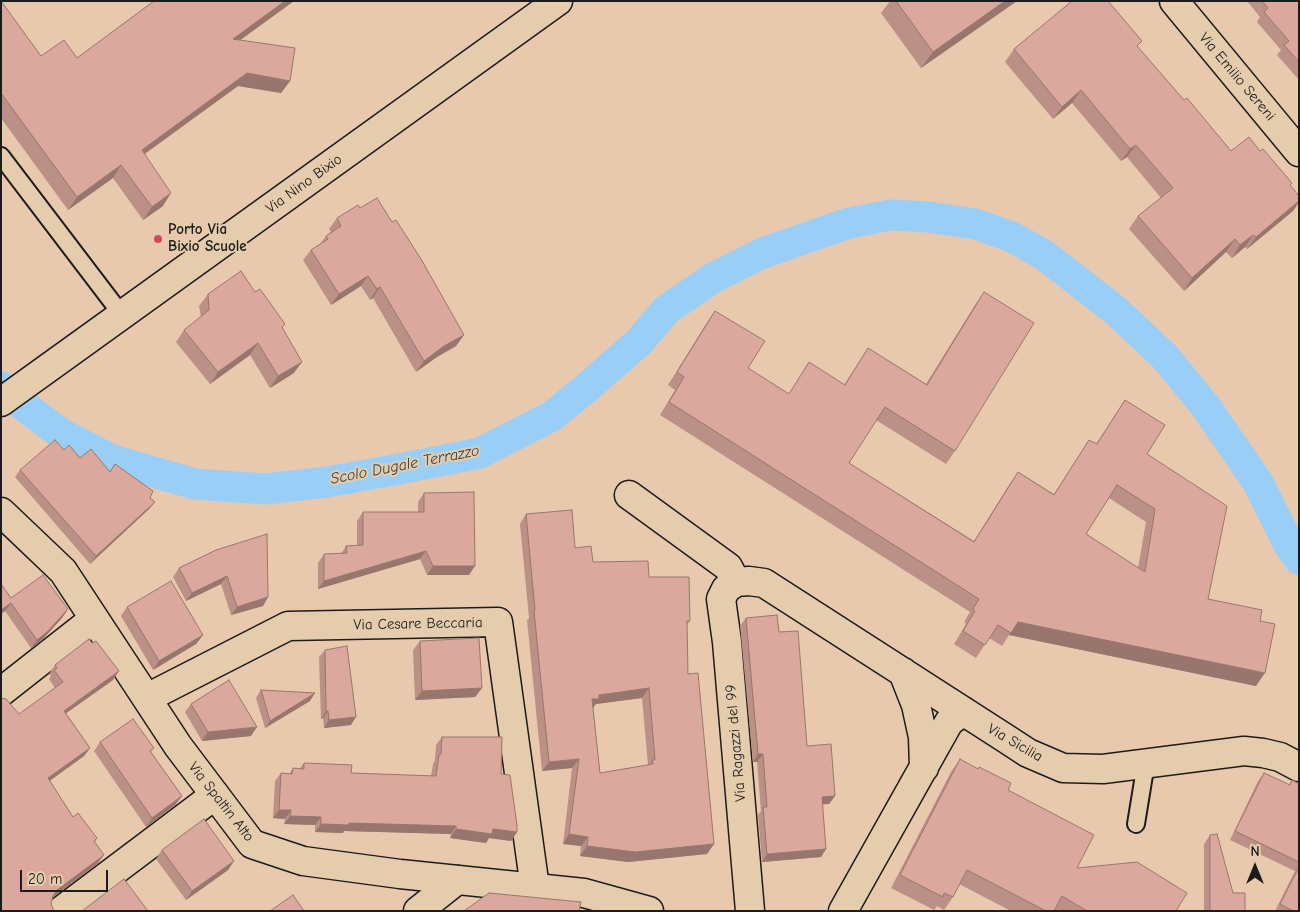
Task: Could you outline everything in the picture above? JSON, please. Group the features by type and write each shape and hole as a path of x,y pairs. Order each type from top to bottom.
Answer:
{"street":[{"name":"Via Nino Bixio","path":"1,402 558,1"},
{"name":"Via Emilio Sereni","path":"1174,1 1299,152"},
{"path":"628,495 728,567 736,582 764,583 963,712 949,722 843,911"},
{"name":"Via Spaltin Alto","path":"1,512 63,571 178,746 252,844 303,861 584,893 648,911"},
{"name":"Via Ragazzi del 99","path":"736,582 726,589 721,599 728,652 750,911"},
{"path":"1,692 94,619"},
{"name":"Via Cesare Beccaria","path":"147,698 288,626 498,622 535,888"},
{"path":"903,672 916,705 921,729 924,768"},
{"name":"Via Sicilia","path":"963,712 1028,753 1063,768 1103,769 1244,751 1280,757 1299,767"},
{"path":"61,911 215,795"},
{"path":"418,911 457,880"}],"lane":[{"path":"1,156 122,315"},
{"path":"1136,824 1146,763"}],"building":[{"path":"1,1 41,56 64,40 77,58 154,1 285,1 233,39 295,48 290,81 247,73 142,150 171,193 152,207 121,165 77,197 1,93"},
{"path":"896,1 1005,1 933,52"},
{"path":"1072,1 1108,1 1142,41 1137,46 1184,100 1187,98 1231,151 1249,137 1260,151 1263,149 1292,183 1290,185 1299,196 1299,201 1256,237 1253,235 1240,245 1235,239 1192,278 1138,216 1173,188 1136,145 1130,149 1081,90 1062,107 1014,49"},
{"path":"1262,1 1299,1 1299,62 1284,45 1289,41 1264,12 1268,8"},
{"path":"377,198 392,222 396,220 421,259 464,335 444,346 424,361 380,287 377,289 368,276 339,294 311,250 328,239 326,236 341,226 337,218 358,205 360,208"},
{"path":"241,271 255,292 260,289 285,324 282,327 302,362 278,376 258,343 218,372 184,330 209,310 208,294"},
{"path":"984,292 1034,323 955,451 885,407 849,463 974,542 1018,472 1054,495 1089,440 1097,444 1125,400 1165,425 1147,454 1227,506 1208,599 1262,610 1260,621 1275,624 1265,673 1018,622 1011,633 998,625 985,645 963,631 975,611 973,609 979,599 669,402 684,377 677,372 715,311 765,341 748,368 789,394 809,362 845,385 868,348 927,385","holes":["1117,485 1155,509 1145,572 1086,534"]},
{"path":"55,440 64,450 69,445 80,458 91,449 110,472 115,464 153,491 150,498 155,502 96,556 20,470"},
{"path":"474,492 475,566 433,566 426,551 324,581 324,554 347,553 346,546 363,545 363,512 424,512 424,493"},
{"path":"572,510 575,548 591,546 593,562 648,561 649,577 689,577 690,621 687,621 688,674 698,673 714,844 635,852 587,846 588,837 569,834 579,759 549,762 526,514","holes":["649,688 655,760 652,760 653,764 600,773 592,699 599,699 599,695"]},
{"path":"267,534 268,597 237,607 227,576 192,593 179,568 216,550"},
{"path":"43,575 68,609 37,640 11,603 1,610 1,584 11,598"},
{"path":"171,581 203,635 159,661 127,607"},
{"path":"777,615 779,632 798,631 807,746 831,744 835,796 822,797 826,849 767,854 763,807 767,807 763,754 758,754 746,618"},
{"path":"479,638 482,688 422,691 420,641"},
{"path":"89,639 92,643 96,641 119,671 64,711 90,748 48,778 73,817 78,813 97,838 94,841 104,855 57,890 51,904 54,911 1,911 1,698 6,699 19,714 63,682 54,670 57,668 55,665"},
{"path":"347,646 356,717 329,720 328,711 326,711 325,650"},
{"path":"229,680 257,727 208,732 191,704"},
{"path":"261,690 315,693 270,721"},
{"path":"133,719 154,748 150,751 182,796 152,818 100,742"},
{"path":"442,737 502,737 501,774 510,775 517,832 493,829 492,834 456,829 456,826 321,824 321,817 290,816 291,810 279,810 281,773 292,774 293,768 304,769 304,763 352,765 351,773 436,776 439,755 441,754"},
{"path":"960,759 1011,783 1008,790 1094,835 1077,868 1137,862 1187,893 1176,911 1087,911 1062,896 1054,911 1046,911 967,870 953,897 944,893 943,897 900,875"},
{"path":"1264,773 1290,785 1292,780 1299,784 1299,862 1235,831"},
{"path":"204,819 234,861 192,891 162,850"},
{"path":"1217,834 1233,893 1245,893 1245,911 1210,911 1210,835"},
{"path":"1299,867 1299,911 1293,911 1280,904"},
{"path":"124,879 148,911 82,911"},
{"path":"489,893 581,902 579,911 464,911"},
{"path":"293,895 304,911 270,911"}],"waterway":[{"name":"Scolo Dugale Terrazzo","path":"1,387 60,433 112,460 195,484 266,489 327,482 399,469 480,453 552,416 639,342 666,310 713,278 763,253 849,223 891,215 928,217 975,224 1012,237 1044,255 1115,310 1165,357 1206,407 1258,483 1289,545 1299,559"}],"place":[{"name":"Porto Via Bixio Scuole","path":"158,239"}]}
